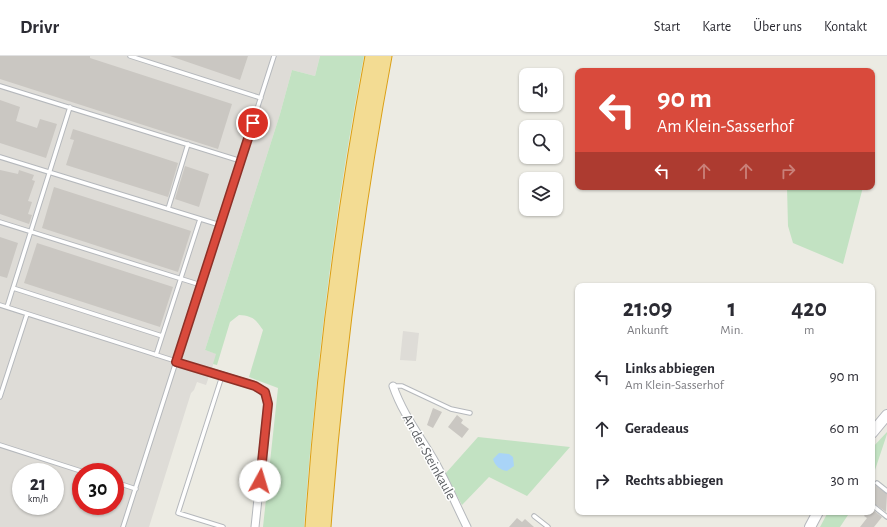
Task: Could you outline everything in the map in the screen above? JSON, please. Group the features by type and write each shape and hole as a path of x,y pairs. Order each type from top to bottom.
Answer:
{"highway":[{"path":"312,527 326,367 362,112 372,56"},
{"path":"324,527 333,425 352,258 375,109 385,56"}],"main road":[{"path":"875,429 887,415"},
{"path":"810,527 816,515"}],"street":[{"path":"210,372 255,386 265,392 267,396 268,404 255,527"},
{"name":"An der Steinkaule","path":"393,386 399,402 412,426 432,456 467,527"}],"lane":[{"path":"130,56 261,98"},
{"path":"124,527 274,56"},
{"path":"0,86 241,161"},
{"path":"6,307 70,107"},
{"path":"168,209 188,144"},
{"path":"0,157 220,225"},
{"path":"156,355 200,219"},
{"path":"0,222 201,285"},
{"path":"13,288 162,336"},
{"path":"0,305 210,372"},
{"path":"0,397 27,314"},
{"path":"222,376 178,513 223,527"},
{"path":"393,386 402,386 451,409 470,413"},
{"path":"0,445 72,468"},
{"path":"877,483 887,491"},
{"path":"124,485 136,489"},
{"path":"875,507 887,517"},
{"path":"534,516 548,527"}],"shaded area":[{"path":"0,56 320,56 315,76 292,70 280,114 205,350 217,354 206,385 197,382 191,393 149,527 0,527"},
{"path":"403,331 419,333 416,361 400,360"}],"green space":[{"path":"320,56 364,56 353,114 327,290 314,409 304,527 263,527 278,388 249,377 263,330 253,318 239,315 230,322 217,365 213,364 216,354 205,350 280,114 292,70 315,76"},
{"path":"787,190 862,190 843,264 793,243 788,226"},
{"path":"887,432 875,470 875,445"},
{"path":"478,437 570,447 527,496 489,477 462,505 445,474"},
{"path":"826,515 848,515 840,527 820,527"}],"water":[{"path":"499,453 509,454 513,457 514,466 507,471 498,467 493,459"}],"building":[{"path":"0,56 90,56 90,58 232,104 218,149 0,79"},
{"path":"170,56 248,56 240,80"},
{"path":"0,100 20,107 16,121 37,128 40,119 57,124 46,158 0,143"},
{"path":"73,129 178,163 168,197 66,165 74,140 70,139"},
{"path":"185,166 209,174 199,207 175,199"},
{"path":"0,170 18,174 19,170 34,175 32,180 35,181 28,201 32,202 28,214 32,215 29,224 0,214"},
{"path":"54,187 191,231 178,272 42,228"},
{"path":"0,237 18,243 7,278 0,276"},
{"path":"37,243 173,287 160,327 24,283"},
{"path":"433,408 442,412 433,428 427,425"},
{"path":"457,415 463,420 461,423 469,429 462,438 448,427"},
{"path":"875,485 887,494 886,512 875,504"},
{"path":"875,511 882,517 874,527 860,527 867,518 864,516 875,515"},
{"path":"517,518 522,522 525,519 534,527 509,527"}],"route":[{"path":"253,123 176,362 255,386 265,392 268,404 260,481"}]}
